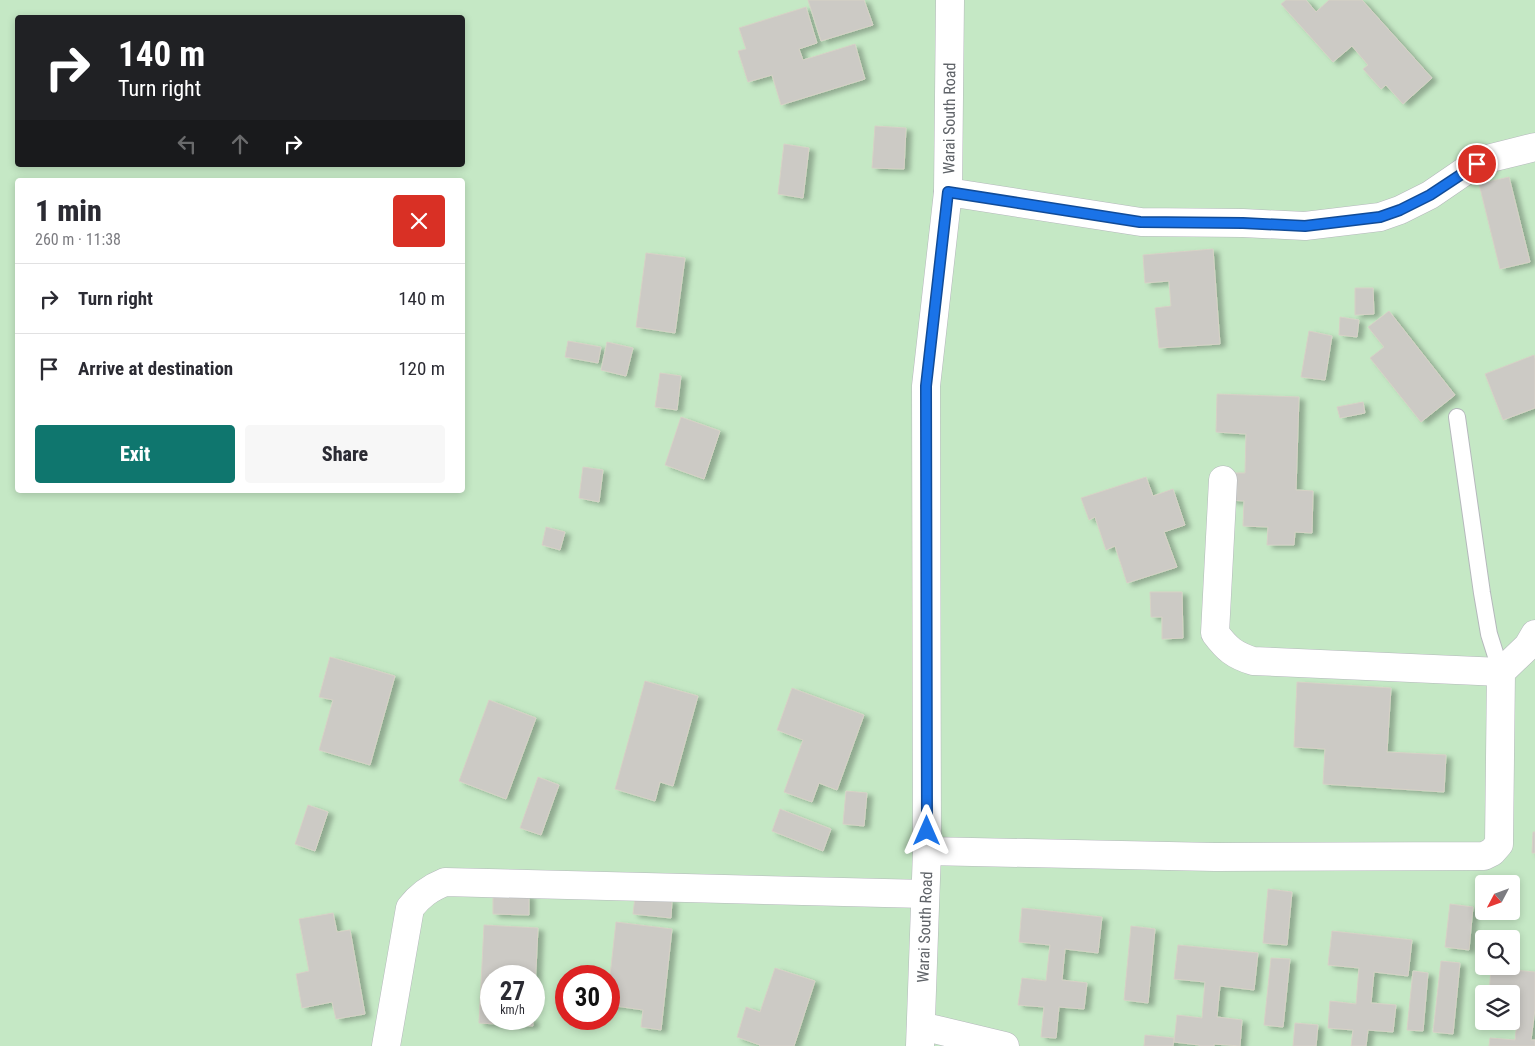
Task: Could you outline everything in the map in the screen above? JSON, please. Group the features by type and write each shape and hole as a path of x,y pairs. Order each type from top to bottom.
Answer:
{"street":[{"name":"Warai South Road","path":"920,1036 927,851 926,386 948,192 950,0"},
{"path":"948,192 1140,222 1305,226 1380,217 1400,210 1430,195 1468,169 1487,159 1535,146"},
{"path":"1223,480 1215,633 1225,647 1238,656 1253,661 1501,672"},
{"path":"927,851 1215,857 1484,856 1492,852 1498,844 1501,672 1528,646 1535,634"},
{"path":"386,1046 410,908 419,896 433,886 445,882 925,894"},
{"path":"920,1036 1005,1046"}],"lane":[{"path":"1457,417 1482,594 1489,634 1501,672"}],"green space":[{"path":"0,0 1535,0 1535,1046 0,1046"}],"building":[{"path":"808,0 864,0 873,25 821,41"},
{"path":"1286,0 1306,0 1316,12 1329,0 1362,0 1432,78 1403,104 1386,85 1381,89 1363,69 1368,65 1352,46 1333,62 1281,4"},
{"path":"806,7 817,43 799,49 803,60 855,44 865,79 781,105 772,75 748,82 738,51 746,49 739,28"},
{"path":"875,126 906,128 904,169 872,168"},
{"path":"784,144 809,148 803,198 778,194"},
{"path":"1509,177 1530,262 1500,269 1479,184"},
{"path":"1213,249 1220,344 1159,348 1155,308 1171,306 1169,281 1145,283 1143,255"},
{"path":"646,253 685,258 675,333 636,327"},
{"path":"1355,288 1373,288 1374,314 1355,315"},
{"path":"1389,311 1455,395 1421,422 1370,358 1384,347 1368,327"},
{"path":"1340,317 1359,320 1357,337 1339,335"},
{"path":"1309,331 1332,336 1325,380 1301,377"},
{"path":"568,341 601,347 598,363 565,357"},
{"path":"607,342 633,348 626,376 601,370"},
{"path":"1534,355 1535,408 1503,420 1485,374"},
{"path":"660,373 681,376 677,410 655,407"},
{"path":"1217,394 1299,397 1296,490 1313,491 1312,533 1295,532 1294,545 1267,545 1268,527 1243,526 1244,501 1230,500 1231,473 1245,473 1246,434 1216,432"},
{"path":"1363,402 1365,413 1340,418 1337,407"},
{"path":"681,417 720,431 704,479 665,465"},
{"path":"583,467 603,470 599,502 579,498"},
{"path":"1146,477 1153,496 1173,489 1185,525 1164,532 1177,567 1127,583 1115,546 1106,550 1095,517 1089,520 1081,498"},
{"path":"546,527 565,532 560,550 542,545"},
{"path":"1150,592 1182,592 1183,638 1162,639 1162,617 1151,617"},
{"path":"330,657 395,676 370,765 319,750 333,700 319,697"},
{"path":"645,681 698,696 673,786 660,782 655,801 615,789"},
{"path":"1297,682 1391,688 1387,752 1446,755 1444,792 1323,784 1325,749 1294,747"},
{"path":"792,688 864,715 837,790 819,783 812,802 784,792 803,740 777,730"},
{"path":"489,700 536,718 506,799 459,781"},
{"path":"538,777 559,785 541,835 520,828"},
{"path":"846,791 867,793 864,826 843,824"},
{"path":"308,805 328,812 315,851 295,844"},
{"path":"780,809 831,829 823,851 772,831"},
{"path":"1533,832 1535,832 1535,853 1532,853"},
{"path":"1268,889 1292,892 1287,945 1263,943"},
{"path":"493,894 529,895 529,915 493,914"},
{"path":"635,897 672,900 671,918 633,914"},
{"path":"1450,904 1473,907 1469,950 1445,947"},
{"path":"1022,908 1102,917 1098,953 1065,949 1062,980 1087,983 1084,1009 1059,1007 1056,1038 1041,1037 1044,1007 1018,1005 1022,978 1046,981 1050,945 1019,942"},
{"path":"333,913 337,932 350,930 365,1014 336,1019 332,1002 302,1008 296,974 309,971 299,919"},
{"path":"616,922 672,929 661,1030 641,1027 643,1010 620,1007 620,965 611,965"},
{"path":"484,925 538,928 536,965 482,965"},
{"path":"1131,926 1155,929 1148,1003 1124,1000"},
{"path":"1332,931 1412,940 1408,976 1374,972 1371,1003 1396,1005 1393,1032 1368,1030 1366,1046 1351,1046 1353,1030 1328,1028 1330,1001 1356,1004 1359,968 1328,965"},
{"path":"1178,945 1258,953 1254,990 1220,986 1217,1017 1242,1020 1240,1046 1214,1044 1214,1046 1199,1046 1174,1042 1177,1015 1202,1018 1205,982 1174,979"},
{"path":"1271,958 1290,959 1283,1027 1264,1025"},
{"path":"1441,961 1460,963 1453,1034 1433,1032"},
{"path":"775,968 815,981 794,1046 759,1046 737,1037 746,1007 760,1012"},
{"path":"1413,971 1428,973 1423,1031 1407,1030"},
{"path":"1520,971 1535,972 1535,1009 1531,1040 1535,1040 1535,1046 1489,1046 1490,1038 1515,1040 1516,1030 1520,1030 1520,985 1490,985 1490,975 1520,975"},
{"path":"1295,1023 1318,1025 1316,1046 1293,1046"},
{"path":"1145,1035 1174,1038 1173,1046 1144,1046"}],"route":[{"path":"927,831 926,386 948,192 1140,222 1305,226 1380,217 1400,210 1430,195 1477,164"}]}
